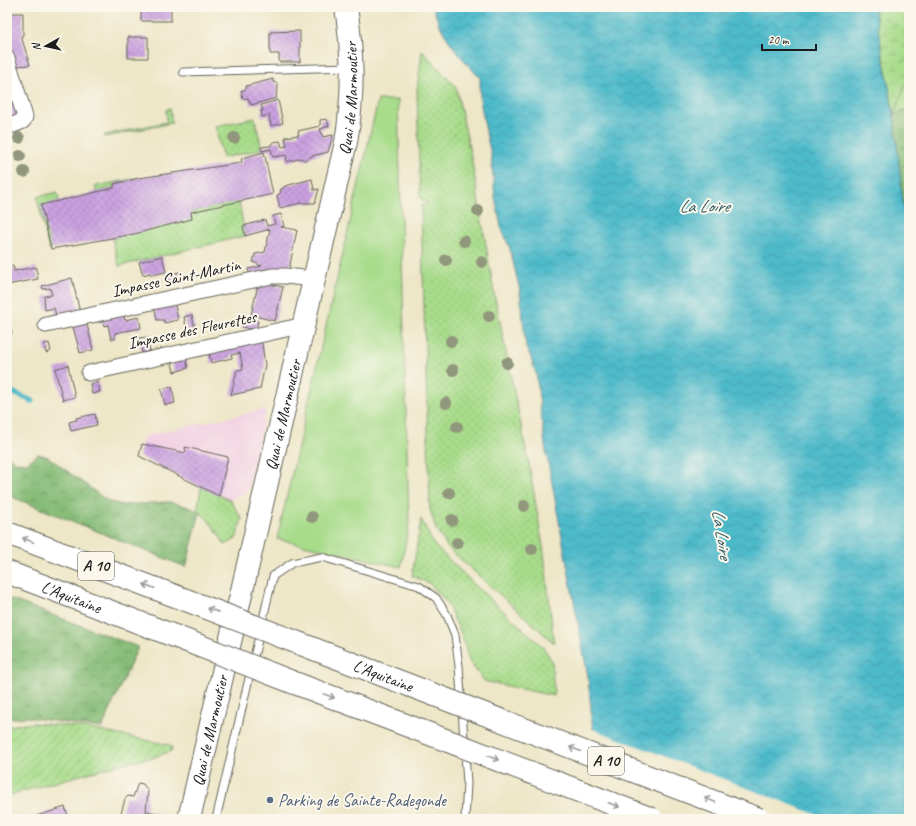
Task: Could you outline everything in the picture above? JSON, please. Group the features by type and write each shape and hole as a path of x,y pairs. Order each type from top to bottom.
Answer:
{"main road":[{"name":"Quai de Marmoutier","path":"189,819 346,142 352,94 352,67 350,34 346,7"},
{"name":"L'Aquitaine","path":"7,533 759,819"},
{"name":"L'Aquitaine","path":"7,572 652,819"}],"street":[{"path":"8,66 25,117 23,121 13,125"},
{"name":"Impasse Saint-Martin","path":"46,325 272,276 314,279"},
{"name":"Impasse des Fleurettes","path":"88,373 304,325"}],"lane":[{"path":"183,72 352,67"},
{"path":"216,819 273,576 292,563 322,557 419,586 436,598 447,615 455,635 459,666 467,783 465,819"}],"shaded area":[{"path":"266,409 248,491 230,500 139,456 144,436"}],"green space":[{"path":"874,7 909,7 909,74 894,115"},
{"path":"422,51 456,87 471,156 494,293 529,464 544,553 554,643 448,548 436,529 430,509 421,206 428,203 420,198 417,90"},
{"path":"909,74 909,108 894,115"},
{"path":"378,100 398,100 409,525 401,567 277,539"},
{"path":"170,108 172,123 105,137 104,135 167,122 166,110"},
{"path":"909,108 909,261 894,115"},
{"path":"255,118 262,149 223,158 215,126"},
{"path":"139,178 114,184 114,188 97,192 95,186"},
{"path":"57,192 59,201 51,249 49,249 37,197"},
{"path":"239,201 245,236 119,266 112,238 191,212"},
{"path":"38,454 48,457 109,502 123,505 169,502 186,506 200,512 186,567 7,495 7,455 15,462 27,463"},
{"path":"201,487 230,500 242,519 236,539 225,545 209,521 197,511"},
{"path":"421,519 434,545 479,589 543,647 552,661 554,696 484,681 469,661 462,636 447,603 429,583 412,576"},
{"path":"7,598 138,647 102,728 26,717 7,719"},
{"path":"34,723 81,727 170,745 172,748 171,751 152,758 128,762 9,795 7,794 7,726"}],"water":[{"name":"La Loire","path":"433,7 874,7 894,115 909,261 909,819 601,819 588,677 545,446 536,373 526,348 520,291 510,249 501,227 495,197 491,154 480,99 480,78 458,54 446,36 436,17"}],"pier":[{"path":"590,728 828,819 599,819"}],"building":[{"path":"141,7 171,7 171,21 141,21"},
{"path":"10,13 23,13 23,36 21,36 30,65 15,66 7,38 7,19 10,19"},
{"path":"300,31 300,62 279,62 279,54 270,54 270,32"},
{"path":"128,37 148,37 148,58 128,58"},
{"path":"273,79 273,82 277,83 277,98 251,105 248,98 243,99 241,91 246,89 246,86"},
{"path":"17,100 20,112 7,124 7,110"},
{"path":"278,100 283,123 271,126 269,115 262,117 261,111 263,111 261,105"},
{"path":"327,119 329,126 320,129 323,137 333,135 328,152 312,156 307,160 301,158 287,162 286,155 273,157 271,149 262,151 261,147 270,146 273,142 280,141 282,147 287,146 285,137 299,135 298,131 320,126 320,120"},
{"path":"264,152 273,194 191,212 192,219 134,234 51,249 41,205 114,188 114,184 139,178 241,163 242,158"},
{"path":"312,179 314,190 319,189 315,203 301,203 280,208 277,195 280,194 281,189 285,186"},
{"path":"281,214 284,226 281,227 297,230 289,270 250,276 248,269 262,266 253,262 255,254 265,252 270,229 245,236 243,226 265,220 267,226 275,224 273,216"},
{"path":"162,256 166,272 143,275 139,262"},
{"path":"13,265 14,271 36,267 38,279 7,285 7,266"},
{"path":"180,272 182,280 169,283 166,275"},
{"path":"72,278 80,313 57,319 54,308 45,310 44,296 52,295 50,288 43,289 42,286"},
{"path":"269,284 283,287 275,321 251,315 258,285"},
{"path":"174,300 178,320 164,323 164,320 157,320 154,304"},
{"path":"124,315 125,320 139,317 141,328 115,333 115,339 111,339 108,325 104,326 103,322 98,322 97,317"},
{"path":"192,315 195,329 187,331 184,317"},
{"path":"7,316 12,333 7,333"},
{"path":"244,318 258,321 256,330 242,327"},
{"path":"86,320 93,350 80,353 72,323"},
{"path":"147,337 150,351 142,353 139,338"},
{"path":"261,337 265,365 260,389 231,395 237,370 243,369 240,353 231,355 232,358 211,363 209,353"},
{"path":"49,343 51,351 46,353 44,344"},
{"path":"185,354 188,368 174,372 171,358"},
{"path":"68,365 75,397 63,400 55,369"},
{"path":"98,382 100,392 92,394 90,384"},
{"path":"172,387 175,403 165,405 161,389"},
{"path":"95,414 97,425 71,431 69,422 77,420 76,418"},
{"path":"142,444 186,453 185,447 228,457 219,496 139,456"},
{"path":"138,783 143,784 148,791 146,811 161,814 160,819 123,818 121,814 125,799 128,796 133,797"},
{"path":"65,807 69,819 35,819 34,817"}],"waterway":[{"path":"7,390 32,401"}],"place":[{"name":"Parking de Sainte-Radegonde","path":"270,800"}]}
